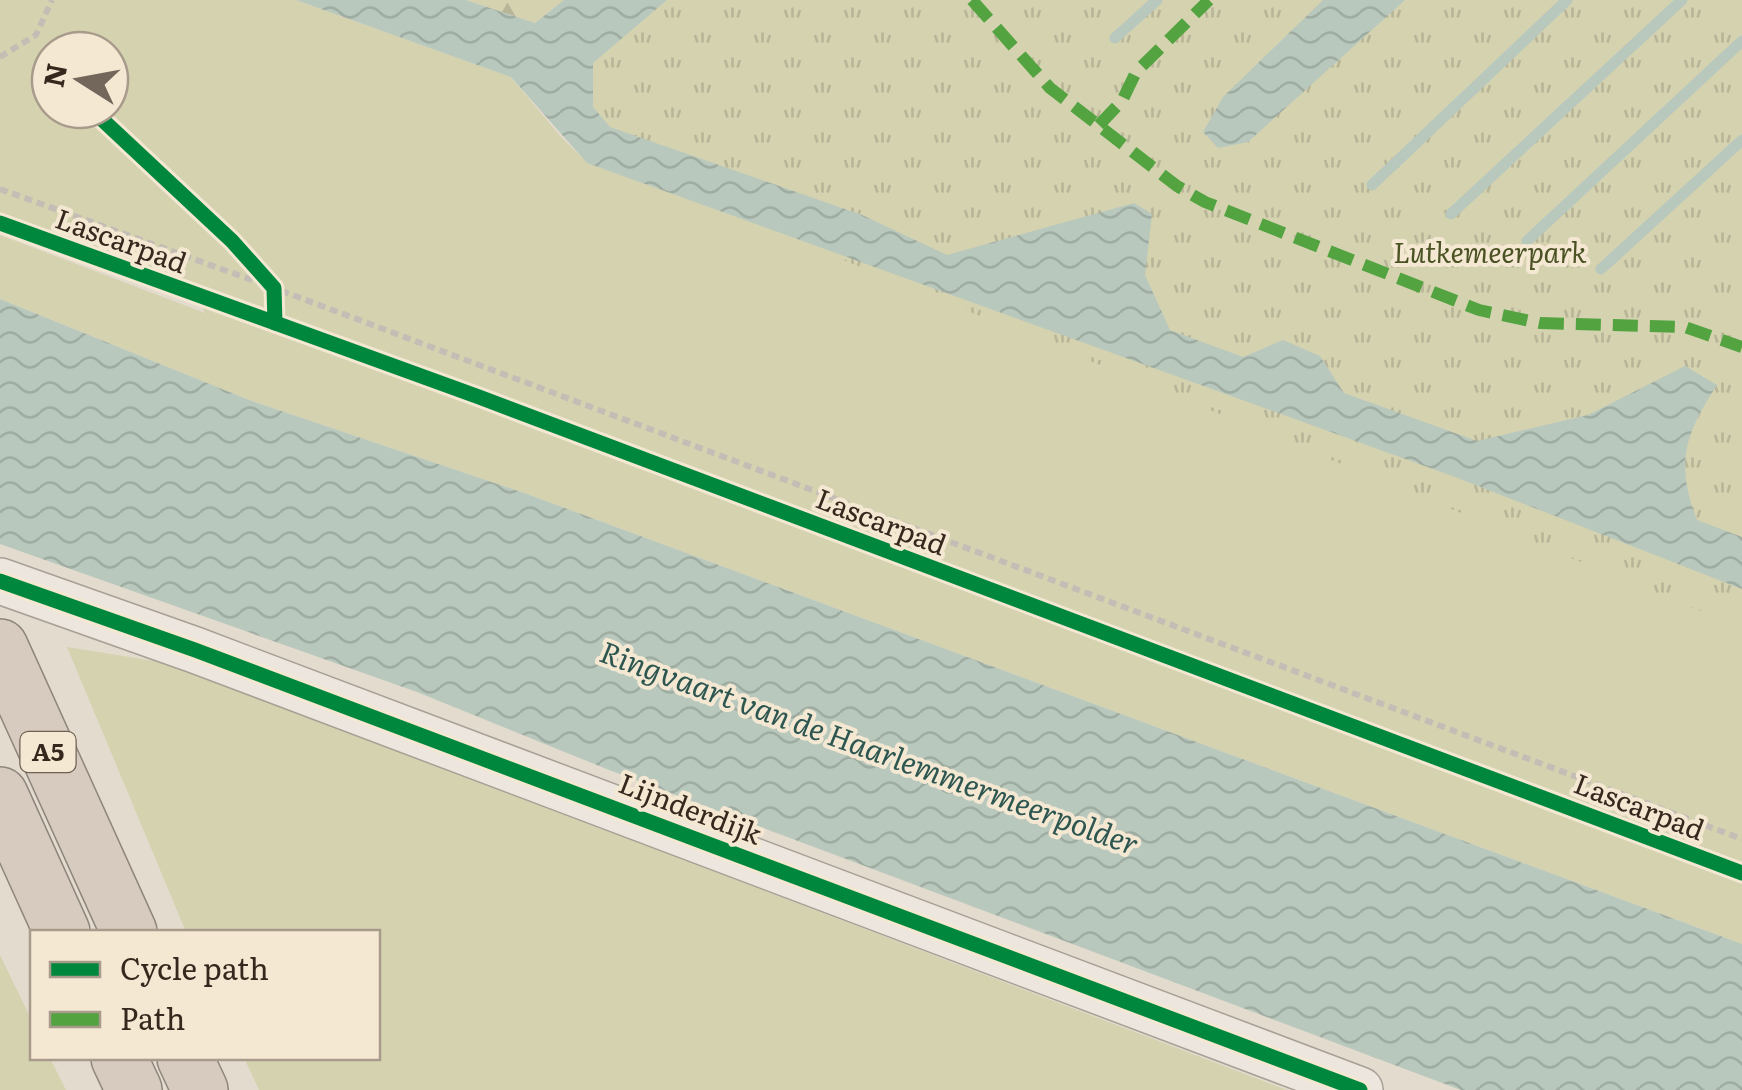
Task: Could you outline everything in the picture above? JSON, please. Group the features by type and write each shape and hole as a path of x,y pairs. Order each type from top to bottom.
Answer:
{"highway":[{"name":"A5","path":"0,647 128,930"},
{"path":"7,811 61,930"},
{"path":"120,1060 134,1090"},
{"path":"186,1060 200,1090"}],"street":[{"name":"Lijnderdijk","path":"0,581 249,670 1360,1090"}],"path":[{"path":"0,59 36,35 52,0"},
{"path":"0,59 27,64"},
{"path":"0,189 1742,838"},
{"path":"253,264 274,288 275,306"}],"green space":[{"path":"0,0 296,0 511,77 588,163 1455,477 1742,590 1742,944 527,494 249,400 0,299 0,235 205,313 191,285 0,215"},
{"path":"466,0 564,0 535,23"},
{"name":"Lutkemeerpark","path":"633,0 1742,0 1742,628 594,158 586,43"},
{"path":"67,647 167,663 1287,1090 259,1090 245,1060 380,1060 380,930 185,930"},
{"path":"0,955 30,1017 30,1060 51,1060 66,1090 0,1090"}],"water":[{"path":"296,0 466,0 535,23 564,0 667,0 593,63 593,107 610,127 862,215 947,255 1134,203 1152,214 1145,275 1170,330 1243,357 1283,340 1320,356 1344,393 1477,441 1588,415 1685,366 1717,385 1697,419 1687,449 1690,500 1697,520 1742,537 1742,589 1455,477 587,163 511,77"},
{"path":"1323,0 1405,0 1248,142 1218,148 1203,132 1223,97"},
{"name":"Ringvaart van de Haarlemmermeerpolder","path":"0,299 249,400 527,494 1742,944 1742,1090 1461,1090 609,770 417,692 0,544"}],"waterway":[{"path":"1115,38 1157,0"},
{"path":"1372,185 1567,0"},
{"path":"1451,214 1682,0"},
{"path":"1527,241 1742,41"},
{"path":"1601,269 1742,140"}],"marked path":[{"path":"972,0 1050,88 1177,186 1205,202 1479,310 1540,323 1685,327 1742,347"},
{"path":"1099,125 1122,101 1136,72 1209,0"}],"cycle path":[{"path":"113,130 232,241 274,288 275,323"},
{"name":"Lascarpad","path":"0,223 479,397 1742,873"},
{"path":"0,581 195,650 1360,1090"}]}
